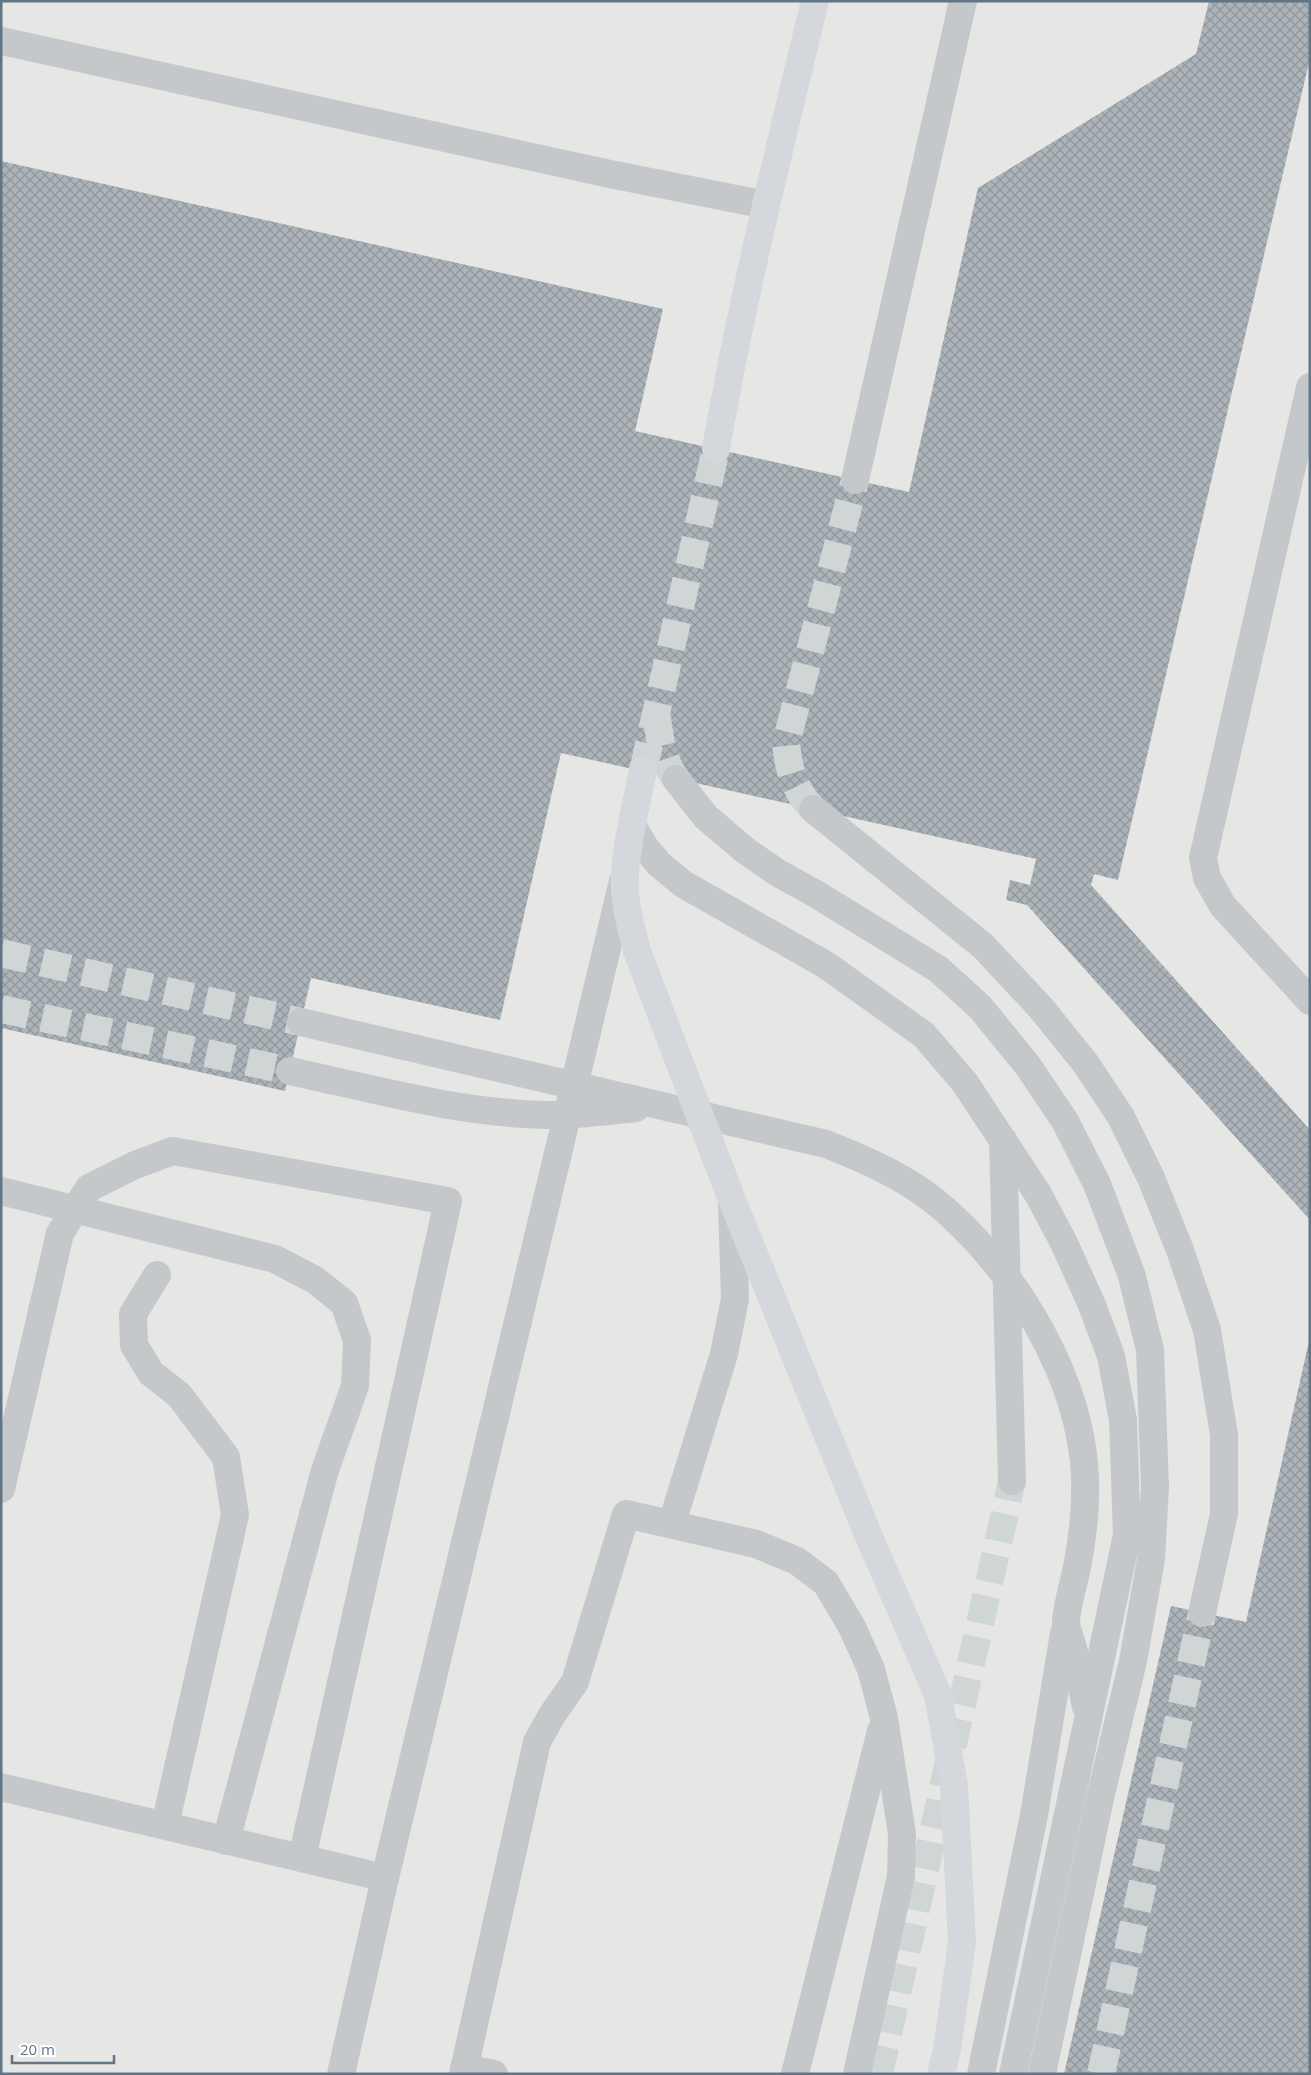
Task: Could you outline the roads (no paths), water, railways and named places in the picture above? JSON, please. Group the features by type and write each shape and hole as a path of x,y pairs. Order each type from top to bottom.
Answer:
{"highway":[{"path":"716,449 729,370 815,1"},
{"path":"644,771 632,825 624,876 628,915 638,951 732,1200 867,1532 938,1695 954,1785 962,1942 947,2050 941,2074"}],"street":[{"path":"855,480 963,1"},
{"path":"1,41 610,174 766,205"},
{"path":"1310,387 1203,858 1207,878 1223,906 1310,1000"},
{"path":"676,779 706,817 746,852 938,969 980,1007 1016,1051 1044,1090 1074,1139 1097,1184 1132,1276 1150,1350 1155,1478 1151,1550 1133,1661 1100,1798 1042,2074"},
{"path":"813,809 983,946 1041,1008 1086,1064 1116,1110 1151,1178 1180,1250 1207,1330 1224,1435 1224,1514 1202,1612"},
{"path":"632,825 644,846 659,864 683,884 826,965 924,1035 965,1083 1038,1194 1064,1243 1092,1305 1111,1356 1123,1420 1127,1535 1013,2074"},
{"path":"341,2074 385,1878 624,876"},
{"path":"301,1022 826,1144 868,1160 907,1183 943,1208 974,1239 1004,1274 1029,1310 1047,1343 1073,1409 1081,1443 1085,1475 1085,1512 1082,1547 1066,1622 1034,1815 980,2074"},
{"path":"290,1071 428,1101 495,1112 546,1115 662,1106"},
{"path":"1003,1140 1012,1481"},
{"path":"1,1489 60,1233 89,1188 135,1165 173,1151 448,1201 302,1858"},
{"path":"1,1191 275,1260 315,1280 344,1303 357,1340 355,1386 325,1470 226,1841"},
{"path":"672,1523 724,1354 735,1299 732,1200"},
{"path":"157,1275 134,1314 134,1345 151,1373 179,1395 226,1457 235,1515 165,1825"},
{"path":"494,2074 463,2071 537,1742 552,1715 575,1682 626,1514 672,1523 756,1544 797,1561 826,1583 852,1627 871,1669 884,1718 902,1834 902,1876 857,2074"},
{"path":"1066,1622 1082,1683 1100,1798"},
{"path":"795,2074 884,1718"},
{"path":"1,1787 385,1878"}],"tunnel":[{"path":"643,771 716,449"},
{"path":"813,809 797,787 786,743 855,480"},
{"path":"657,718 665,758 676,779"},
{"path":"1,953 301,1022"},
{"path":"1,1009 290,1071"},
{"path":"879,2074 1012,1481"},
{"path":"1101,2074 1202,1613"}]}
